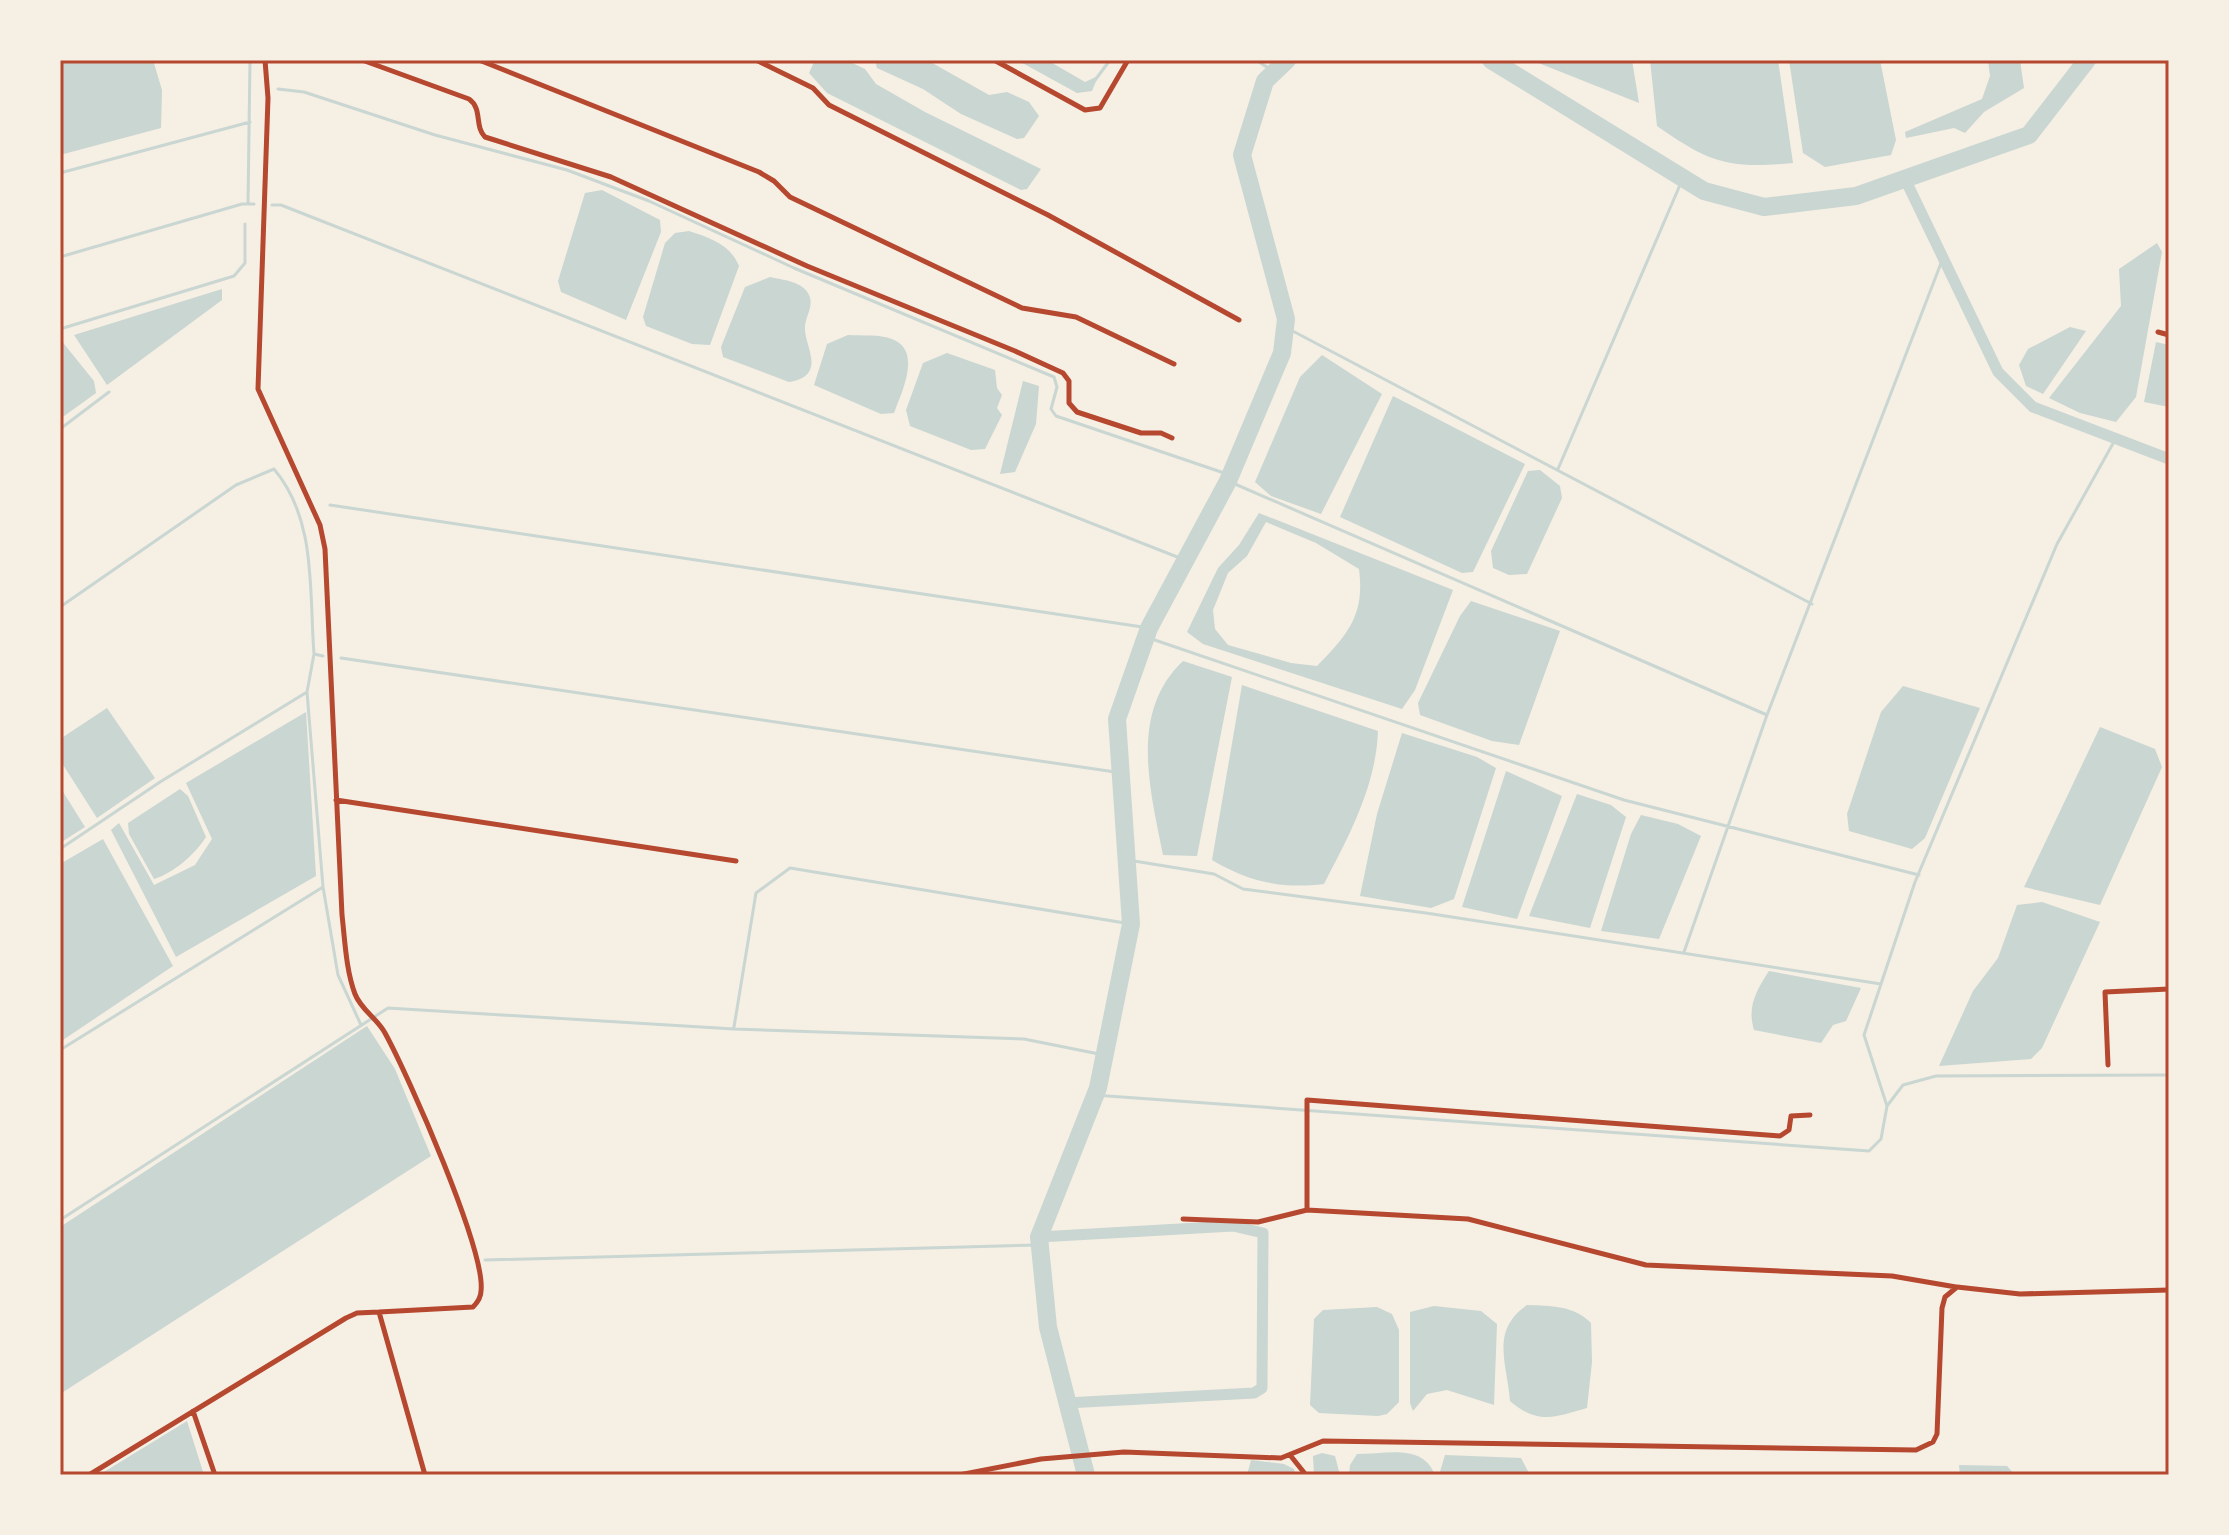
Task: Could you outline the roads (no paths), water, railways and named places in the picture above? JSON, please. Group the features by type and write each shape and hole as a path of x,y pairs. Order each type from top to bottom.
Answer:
{"street":[{"path":"89,1475 346,1318 357,1313 473,1307 481,1292 469,1231 399,1062 383,1029 355,993 342,915 334,687 325,549 320,525 257,381 268,98 265,60"},
{"path":"362,60 469,99 479,110 480,132 485,137 611,177 807,266 1015,351 1063,373 1069,381 1069,403 1077,412 1132,431 1172,438"},
{"path":"479,60 759,172 774,181 790,197 1022,308 1076,317 1174,364"},
{"path":"756,60 813,88 829,105 1048,215 1239,320"},
{"path":"994,60 1085,110 1093,111 1100,108 1128,60"},
{"path":"2158,332 2169,335"},
{"path":"336,800 736,861"},
{"path":"2108,1065 2105,992 2169,989"},
{"path":"1307,1210 1307,1100 1780,1136 1789,1130 1791,1116 1810,1115"},
{"path":"1183,1219 1258,1222 1307,1210 1468,1219 1646,1265 1892,1276 2020,1294 2169,1290"},
{"path":"959,1475 1041,1459 1124,1452 1290,1455 1323,1441 1916,1450 1933,1442 1937,1434 1942,1308 1945,1297 1957,1287"},
{"path":"379,1312 425,1475"},
{"path":"193,1411 215,1475"},
{"path":"1290,1455 1306,1475"}],"waterway":[{"path":"248,204 250,60"},
{"path":"1093,83 1110,60"},
{"path":"1256,60 1273,71"},
{"path":"1086,1475 1048,1327 1039,1237 1098,1088 1131,924 1117,719 1149,628 1228,481 1282,353 1286,319 1242,155 1265,81 1287,60"},
{"path":"1491,60 1704,191 1764,207 1856,196 2029,135 2087,60"},
{"path":"278,89 304,92 435,135 567,170 649,201 794,268 1054,377 1057,387 1051,409 1056,416 1230,475"},
{"path":"60,173 250,122"},
{"path":"1558,469 1683,178"},
{"path":"1906,181 1998,372 2033,407 2169,459"},
{"path":"60,257 242,204 254,204"},
{"path":"272,205 281,205 1185,560"},
{"path":"60,329 234,276 245,263 245,224"},
{"path":"1684,952 1767,715 1943,258"},
{"path":"1285,327 1812,604"},
{"path":"60,429 109,392"},
{"path":"1094,1095 1869,1151 1881,1139 1887,1106 1864,1035 1915,882 2057,544 2116,438"},
{"path":"60,607 236,485 274,469 288,489 304,533 314,654"},
{"path":"1228,481 1767,715"},
{"path":"330,505 1149,628"},
{"path":"1146,637 1624,800 1919,875"},
{"path":"60,849 160,782 307,692 314,654 323,656"},
{"path":"341,658 1122,773"},
{"path":"307,692 323,887 338,975 361,1025"},
{"path":"1128,860 1214,874 1243,889 1426,913 1881,984"},
{"path":"734,1027 756,893 790,868 1131,924"},
{"path":"60,1050 323,887"},
{"path":"60,1220 388,1008 734,1029 1024,1039 1104,1055"},
{"path":"1887,1106 1903,1085 1936,1076 2169,1075"},
{"path":"1039,1237 1233,1226 1263,1233 1262,1388 1254,1393 1066,1403"},
{"path":"485,1260 1039,1245"}]}
